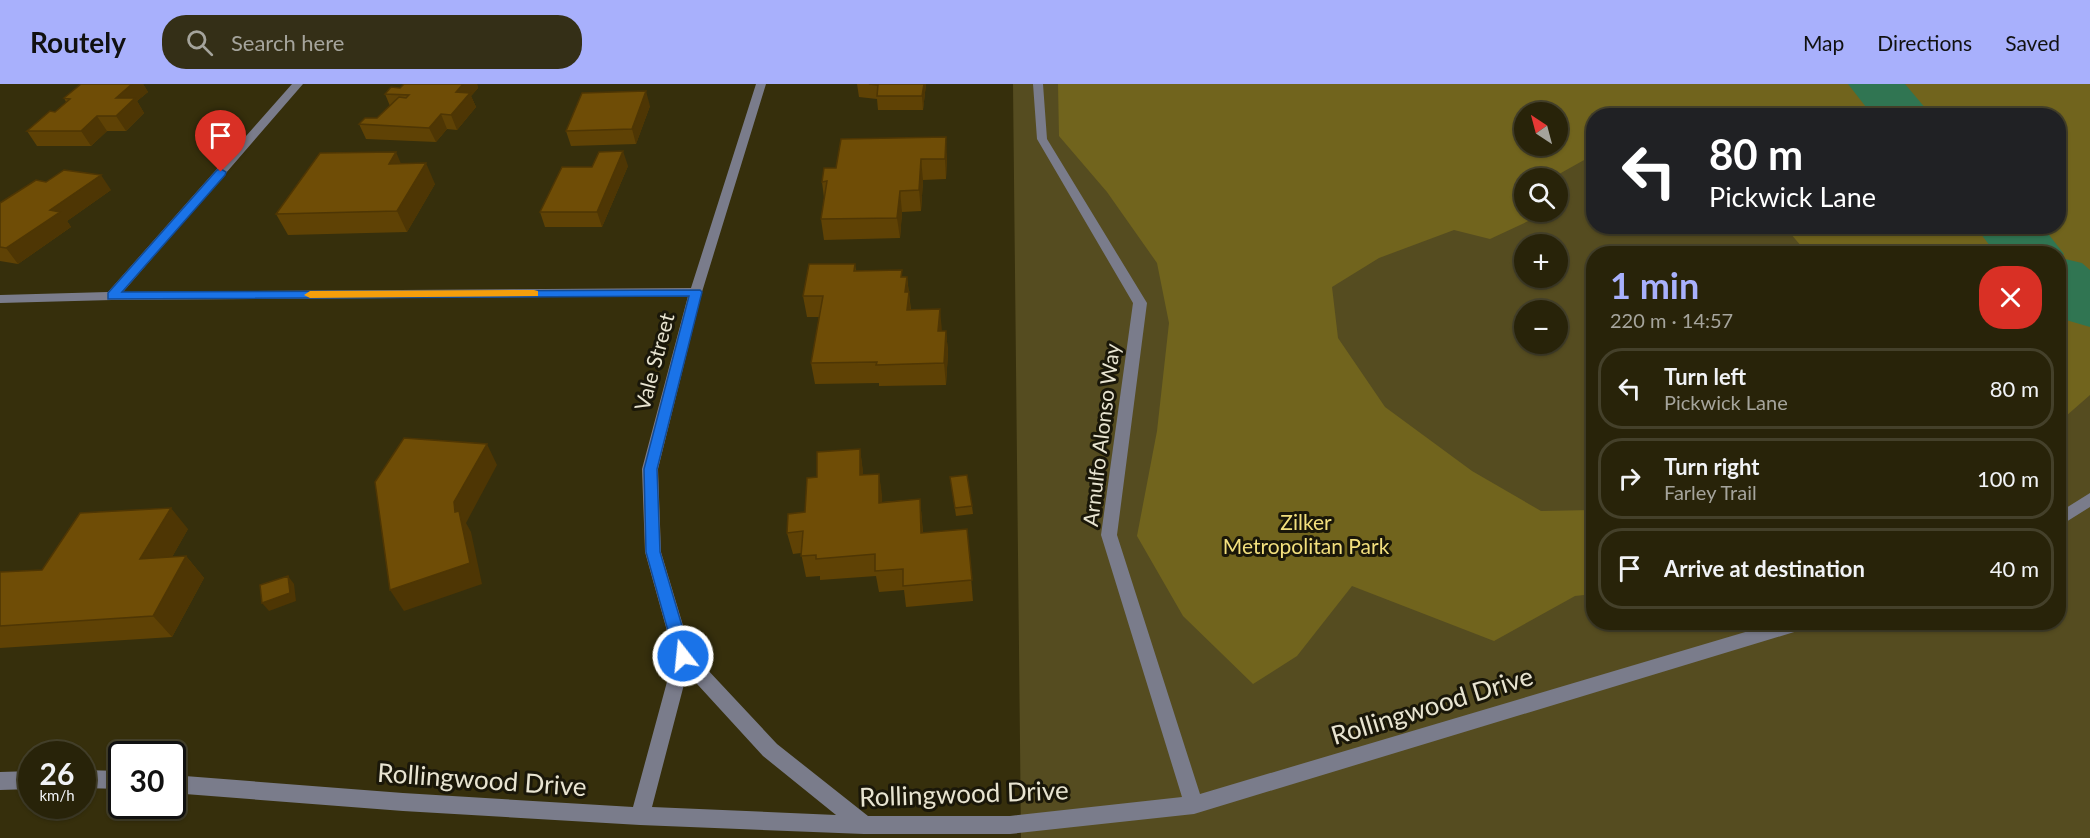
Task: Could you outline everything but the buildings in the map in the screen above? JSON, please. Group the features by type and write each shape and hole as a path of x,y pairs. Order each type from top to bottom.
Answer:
{"street":[{"path":"112,296 298,84"},
{"name":"Vale Street","path":"761,84 696,292 651,469 653,552 683,656 770,750 864,825"},
{"name":"Arnulfo Alonso Way","path":"1038,84 1042,139 1140,303 1108,535 1194,805"},
{"path":"0,299 112,296 696,292"},
{"path":"2066,516 2090,499"},
{"name":"Rollingwood Drive","path":"186,785 403,802 640,816 864,825 1010,825 1194,805 1777,630"},
{"path":"640,816 683,656"},
{"path":"0,781 18,780"}],"green space":[{"name":"Zilker Metropolitan Park","path":"1013,84 2090,84 2090,838 1021,838"},
{"path":"1058,84 2090,84 2090,395 2066,416 2066,246 1801,246 1791,234 2066,234 2066,108 1586,108 1586,159 1568,169 1514,168 1514,222 1526,222 1490,239 1454,230 1379,258 1332,287 1338,338 1385,407 1472,471 1541,511 1586,510 1586,595 1575,596 1494,641 1352,586 1297,656 1253,684 1183,616 1137,536 1157,431 1169,323 1157,263 1107,192 1059,136"}],"waterway":[{"path":"1875,84 1897,108"},
{"path":"2014,234 2024,246"},
{"path":"2066,285 2090,305"}],"slow traffic":[{"path":"310,295 534,293"}],"route":[{"path":"221,172 112,296 696,292 651,469 653,552 683,656"}]}
